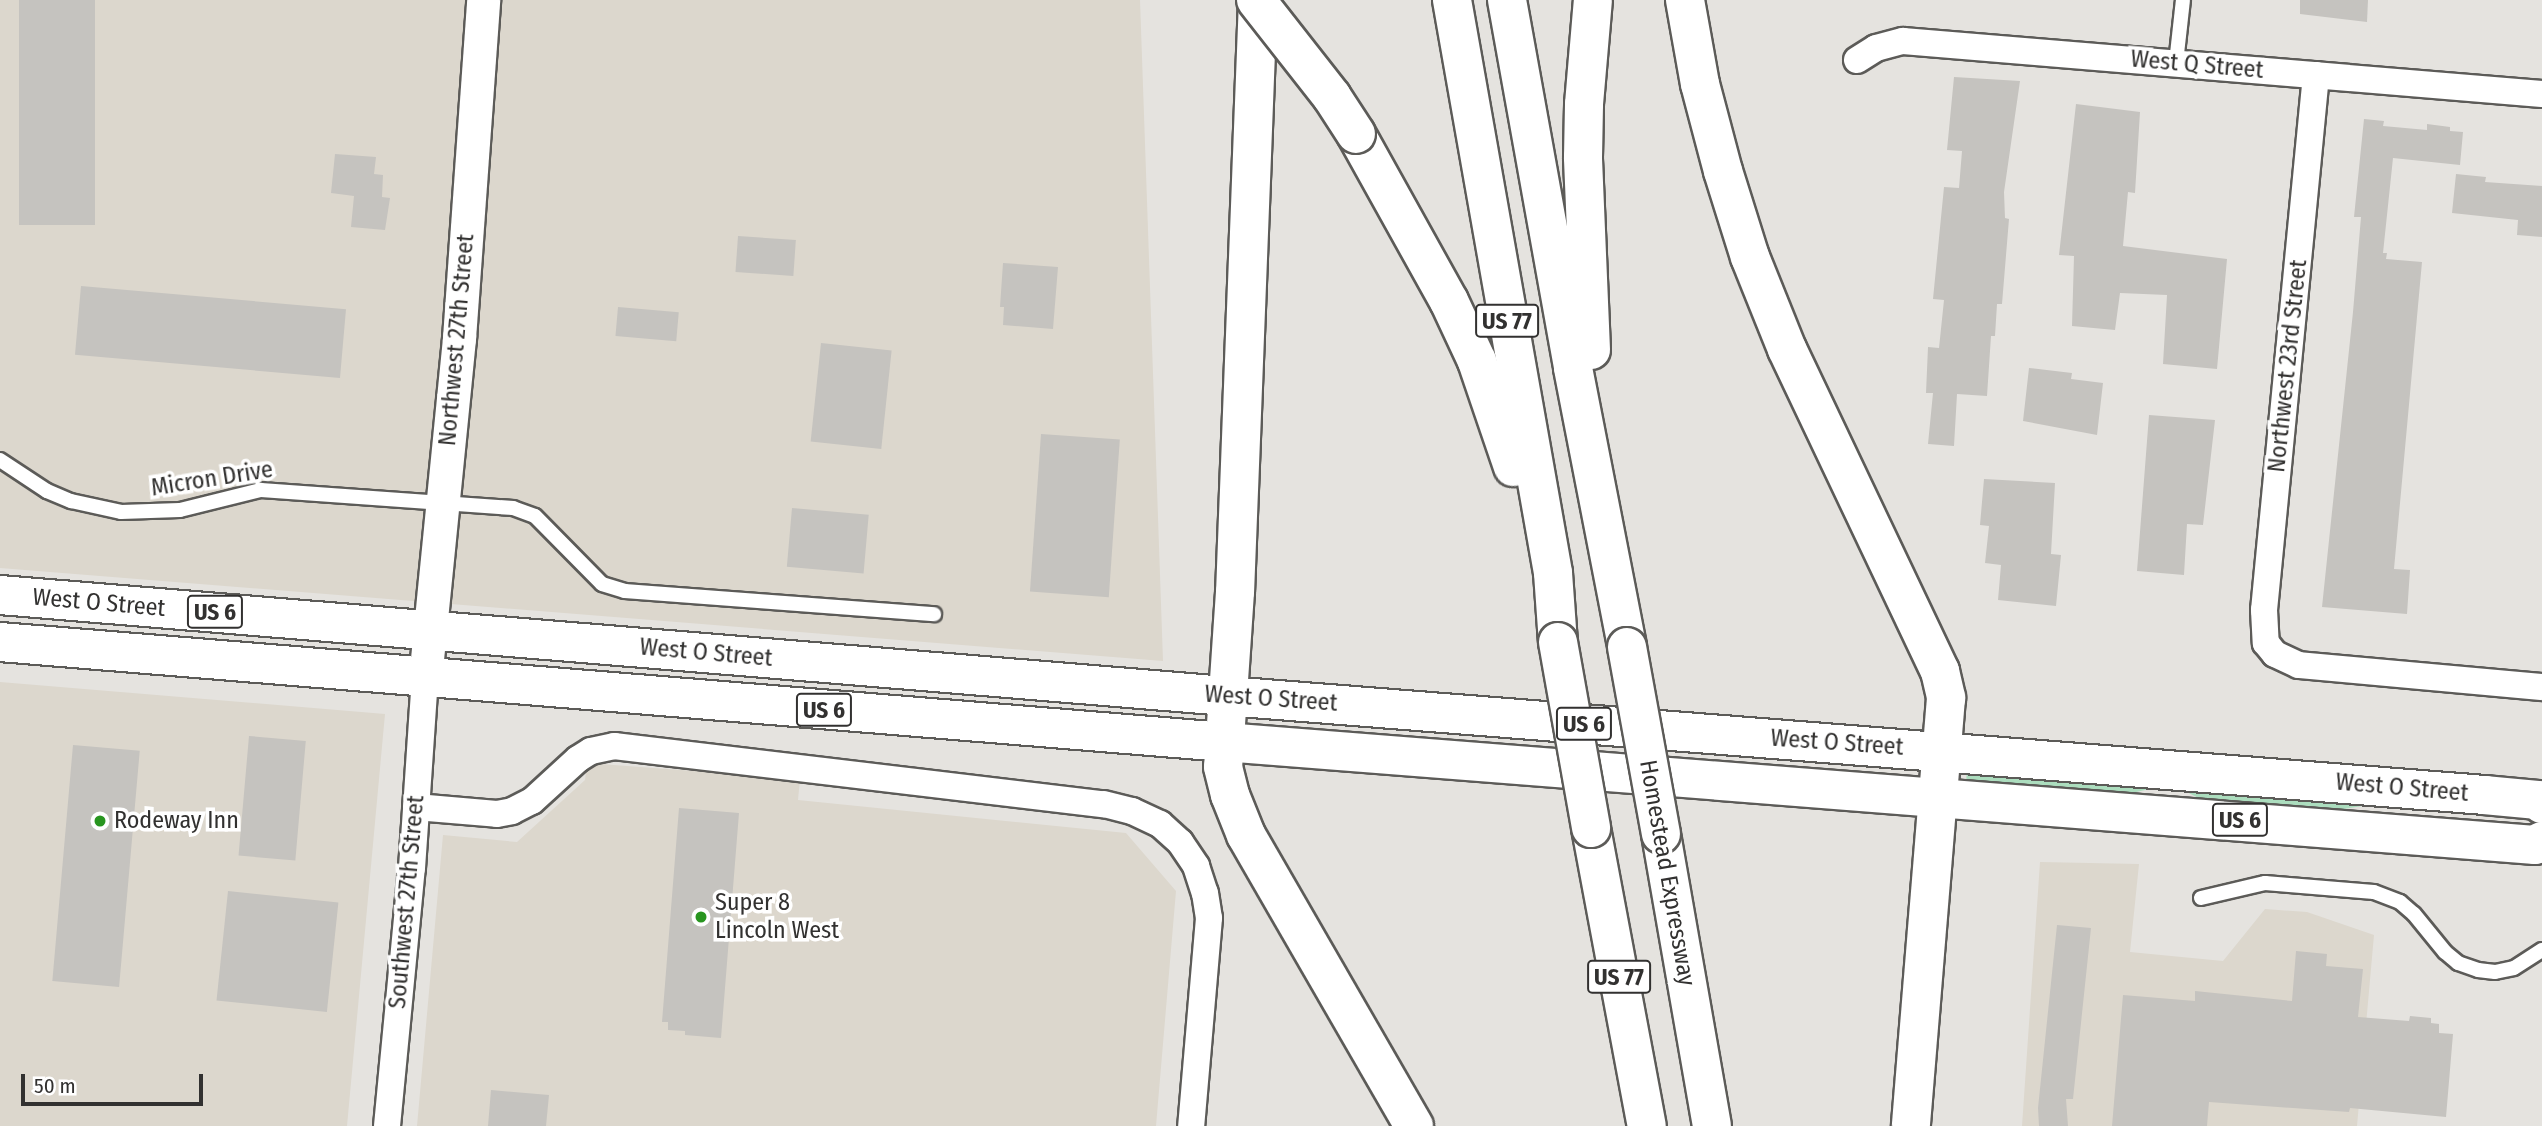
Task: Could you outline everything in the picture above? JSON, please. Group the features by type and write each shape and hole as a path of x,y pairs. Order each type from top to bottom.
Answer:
{"main road":[{"path":"1257,0 1332,97 1356,134 1414,234 1477,361 1511,458 1558,642"},
{"path":"1257,0 1235,592 1224,742 1225,779 1246,835 1414,1126"},
{"name":"US 77","path":"1452,0 1553,573 1558,642 1647,1126"},
{"path":"1507,0 1624,633"},
{"name":"US 77","path":"1593,0 1584,104 1586,262 1592,365 1624,633"},
{"path":"1685,0 1700,84 1719,159 1750,257 1787,349 1940,671 1946,698 1911,1126"},
{"name":"West O Street","path":"0,595 1227,696 2484,795 2538,800 2542,804"},
{"name":"Homestead Expressway","path":"1624,633 1712,1126"},
{"name":"West O Street","path":"0,642 425,679 2535,845 2542,841"}],"street":[{"name":"Northwest 27th Street","path":"425,679 459,338 483,0"},
{"name":"West Q Street","path":"1857,60 1877,48 1902,41 2542,94"},
{"name":"Northwest 23rd Street","path":"2316,75 2264,610 2264,636 2275,654 2299,665 2542,687"},
{"name":"Southwest 27th Street","path":"387,1126 425,679"},
{"path":"416,807 497,814 512,811 532,801 578,759 591,751 614,746 1104,804 1132,811 1160,824 1180,842 1196,866 1209,919 1191,1126"}],"lane":[{"path":"2176,63 2183,0"},
{"name":"Micron Drive","path":"0,460 47,491 71,501 121,512 180,510 261,490 513,508 535,516 602,584 625,591 934,614"},
{"path":"2201,898 2266,883 2374,892 2407,908 2445,952 2468,966 2495,971 2514,968 2542,950"}],"shaded area":[{"path":"0,0 1140,0 1163,661 0,568"},
{"path":"0,682 385,714 347,1126 0,1126"},
{"path":"587,763 800,779 798,800 1126,833 1176,891 1156,1126 417,1126 443,835 517,842 585,780"},
{"path":"2040,862 2139,864 2130,952 2223,961 2265,909 2307,912 2374,935 2357,1126 2022,1126"}],"green space":[{"path":"1967,771 2375,804 2331,811 2204,801 2185,791 2154,788 2127,794 1966,782"}],"building":[{"path":"19,0 95,0 95,225 19,225"},
{"path":"2300,0 2368,0 2367,22 2300,14"},
{"path":"1954,77 2020,81 2004,192 2005,218 2009,219 2002,304 1997,304 1995,336 1991,336 1987,396 1957,394 1954,446 1928,444 1933,393 1926,393 1928,347 1939,348 1944,300 1933,299 1944,187 1959,188 1962,151 1947,150"},
{"path":"2076,104 2140,112 2135,193 2128,192 2123,246 2227,259 2217,369 2163,364 2167,295 2120,293 2115,330 2072,326 2074,256 2059,255"},
{"path":"2364,119 2384,121 2383,126 2427,130 2427,124 2463,132 2460,165 2393,158 2383,253 2387,253 2386,259 2422,262 2394,569 2410,570 2407,614 2322,607 2353,312 2361,217 2354,217"},
{"path":"335,154 376,157 374,174 383,175 382,197 390,198 385,230 351,227 354,196 331,193"},
{"path":"2456,174 2486,177 2485,182 2542,186 2542,237 2517,235 2518,220 2452,213"},
{"path":"738,236 796,240 793,276 735,272"},
{"path":"1003,263 1058,267 1053,329 1003,325 1004,307 1000,307"},
{"path":"81,286 346,309 340,378 75,355"},
{"path":"618,307 679,312 676,341 615,336"},
{"path":"821,343 892,350 881,449 811,441"},
{"path":"2029,368 2072,373 2071,379 2103,383 2097,435 2023,421"},
{"path":"2149,415 2215,420 2203,525 2187,524 2184,575 2137,571"},
{"path":"1041,434 1120,440 1109,597 1030,592"},
{"path":"1984,479 2055,483 2051,554 2061,555 2056,606 1998,600 2001,565 1985,563 1989,526 1980,525"},
{"path":"792,508 869,515 864,573 787,567"},
{"path":"249,736 306,741 295,861 239,856"},
{"name":"Rodeway Inn","path":"73,745 140,751 119,987 52,981"},
{"name":"Super 8 Lincoln West","path":"679,808 739,813 721,1038 685,1035 685,1031 668,1030 668,1022 662,1022"},
{"path":"228,891 338,903 327,1012 217,1000"},
{"path":"2057,925 2091,928 2073,1099 2066,1099 2068,1126 2039,1126 2038,1108"},
{"path":"2296,951 2327,954 2326,966 2363,969 2358,1017 2409,1021 2410,1016 2431,1018 2431,1023 2439,1024 2439,1033 2453,1034 2446,1117 2350,1108 2349,1112 2209,1102 2207,1126 2112,1126 2123,995 2195,1001 2195,991 2292,1001"},
{"path":"491,1090 549,1095 546,1126 488,1126"}],"place":[{"name":"Rodeway Inn","path":"100,821"},
{"name":"Super 8 Lincoln West","path":"701,917"}]}
